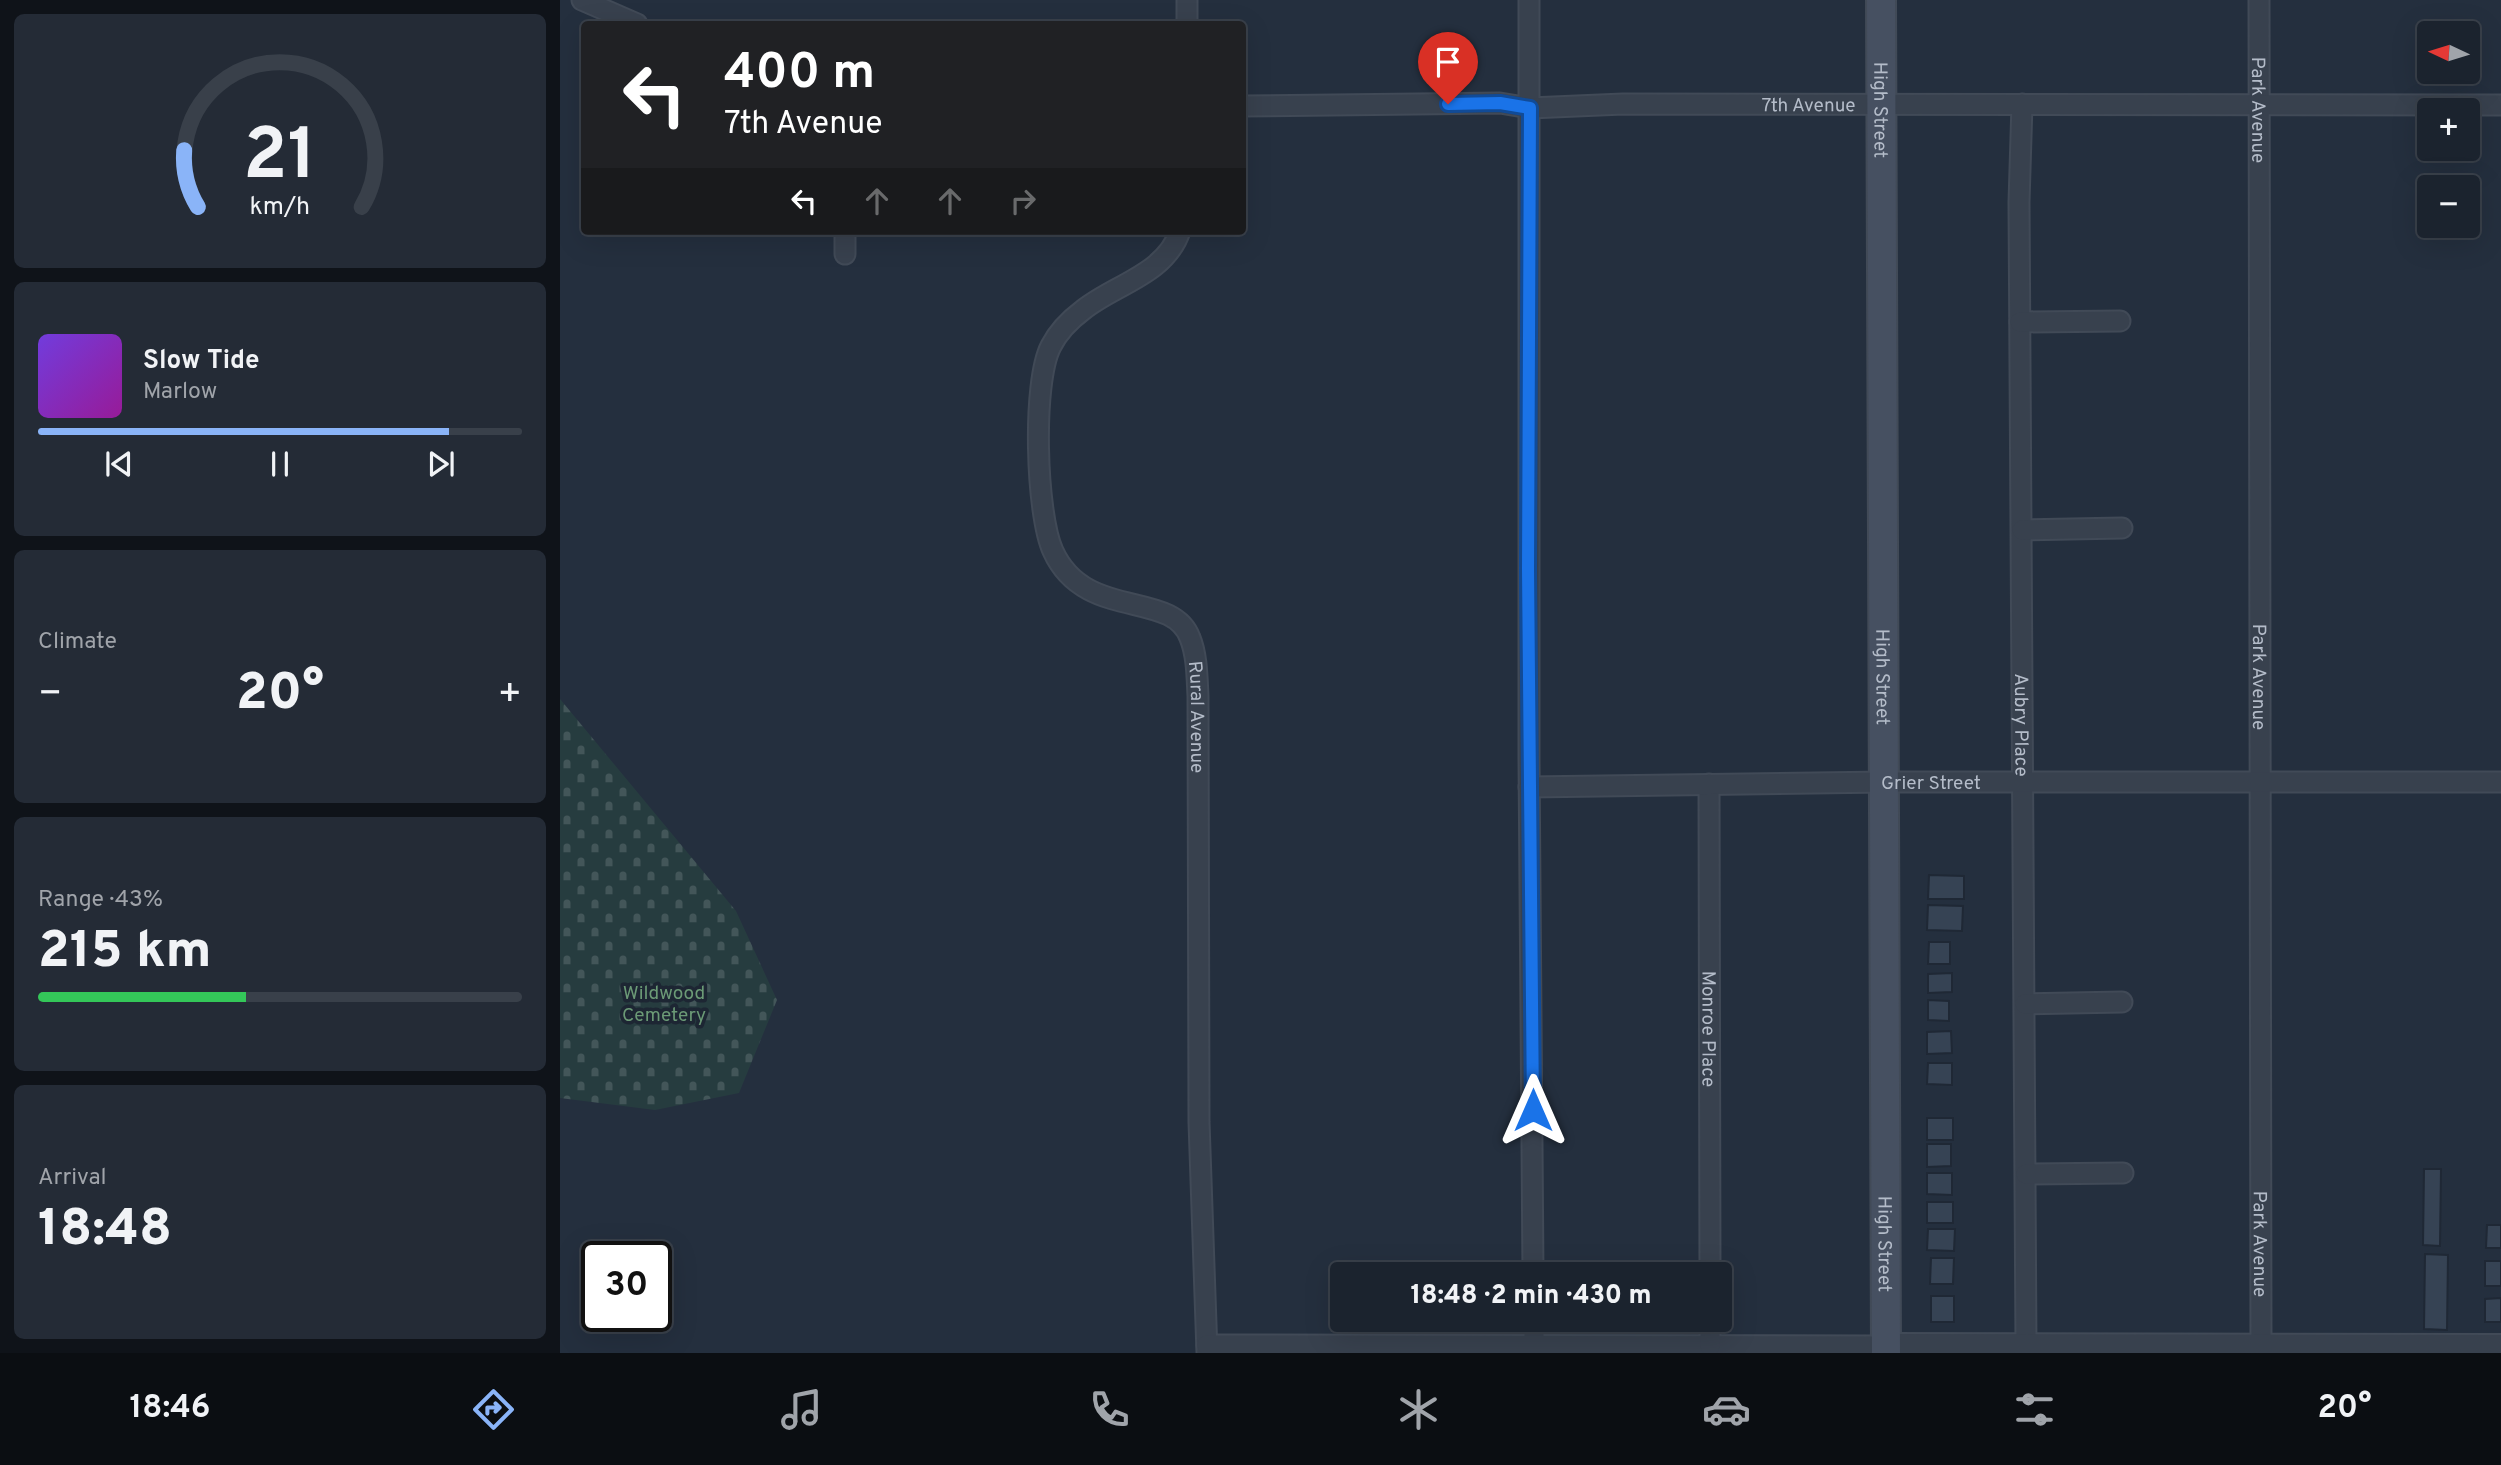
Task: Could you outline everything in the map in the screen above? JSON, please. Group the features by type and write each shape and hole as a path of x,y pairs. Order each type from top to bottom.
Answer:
{"main road":[{"name":"High Street","path":"1881,0 1886,1350"}],"street":[{"path":"582,0 630,21"},
{"path":"1186,0 1187,21"},
{"path":"1529,0 1529,787 1534,1262"},
{"name":"Park Avenue","path":"2259,0 2261,1350"},
{"name":"7th Avenue","path":"1246,106 1500,103 1530,108 1623,104 2501,105"},
{"name":"Aubry Place","path":"2022,104 2020,322 2026,1346"},
{"path":"845,235 845,254"},
{"name":"Rural Avenue","path":"1177,235 1151,270 1080,312 1050,347 1042,380 1041,500 1047,536 1067,572 1099,596 1166,612 1178,620 1191,639 1198,696 1199,1122 1207,1349"},
{"path":"2020,322 2120,321"},
{"path":"2022,530 2117,528"},
{"name":"Grier Street","path":"1529,787 1709,784 1770,786 1885,782 2501,782"},
{"name":"Monroe Place","path":"1709,784 1710,1262"},
{"path":"2025,1004 2122,1002"},
{"path":"2026,1174 2123,1173"},
{"path":"1534,1332 1534,1350"},
{"path":"1710,1332 1710,1346"},
{"path":"1207,1349 1534,1350 1710,1346 1886,1350 2026,1346 2261,1350 2501,1347"}],"green space":[{"name":"Wildwood Cemetery","path":"560,699 736,911 777,1000 739,1093 655,1110 560,1098"}],"building":[{"path":"1929,875 1964,876 1964,899 1928,899"},
{"path":"1928,905 1963,906 1962,931 1927,930"},
{"path":"1929,942 1950,942 1950,964 1928,964"},
{"path":"1952,973 1952,992 1928,993 1928,974"},
{"path":"1928,1000 1949,1001 1949,1021 1928,1020"},
{"path":"1951,1031 1952,1053 1927,1054 1927,1032"},
{"path":"1928,1063 1952,1063 1952,1085 1927,1084"},
{"path":"1927,1118 1953,1118 1953,1140 1927,1140"},
{"path":"1927,1144 1951,1144 1951,1166 1927,1167"},
{"path":"2424,1169 2441,1169 2440,1246 2423,1245"},
{"path":"1927,1173 1952,1173 1952,1195 1927,1194"},
{"path":"1927,1202 1953,1202 1953,1223 1927,1223"},
{"path":"2487,1225 2501,1225 2501,1248 2486,1248"},
{"path":"1928,1229 1955,1229 1954,1251 1927,1250"},
{"path":"2425,1254 2448,1255 2447,1330 2424,1329"},
{"path":"1931,1258 1954,1258 1953,1284 1930,1284"},
{"path":"2485,1261 2501,1261 2501,1286 2485,1286"},
{"path":"1931,1296 1954,1296 1954,1322 1931,1322"},
{"path":"2501,1298 2501,1322 2485,1322 2485,1299"}],"route":[{"path":"1448,104 1500,103 1530,108 1527,163 1528,569 1533,1110"}]}
